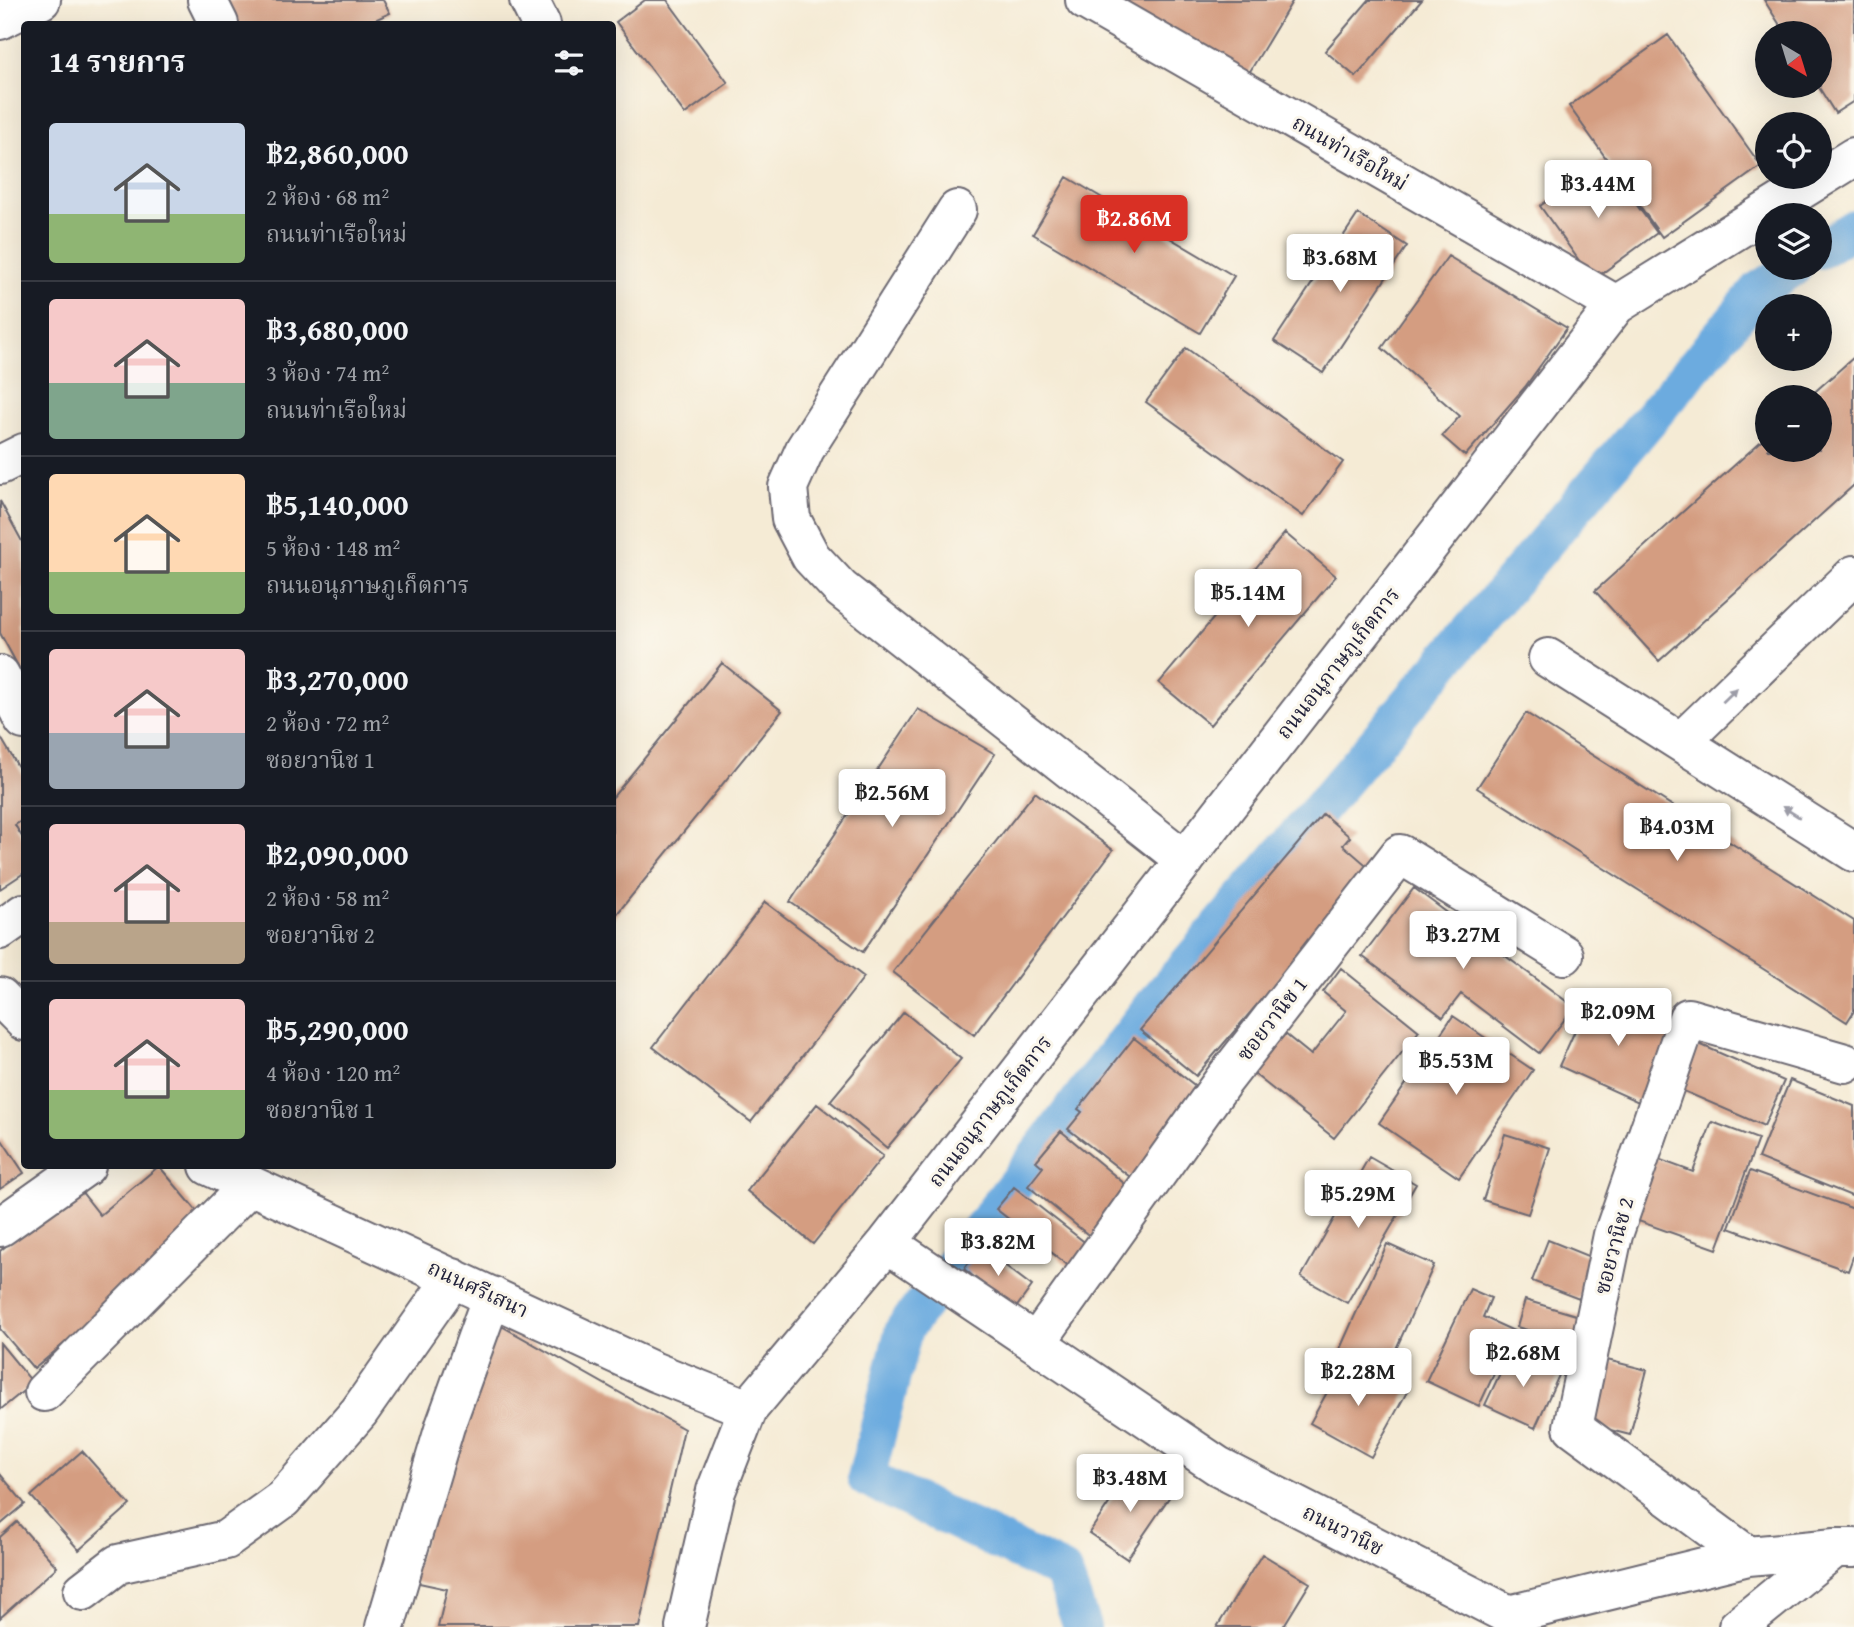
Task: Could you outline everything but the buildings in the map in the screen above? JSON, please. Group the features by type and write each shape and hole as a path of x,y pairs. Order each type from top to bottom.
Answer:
{"street":[{"path":"0,20 41,0"},
{"path":"207,0 218,21"},
{"path":"529,0 540,21"},
{"name":"ถนนท่าเรือใหม่","path":"1084,0 1616,305"},
{"name":"ถนนอนุภาษภูเก็ตการ","path":"685,1627 716,1491 748,1409 887,1243 1616,305 1854,157"},
{"path":"957,210 805,449 788,487 791,520 811,557 841,589 1185,860"},
{"path":"0,465 21,454"},
{"path":"1681,742 1854,575"},
{"path":"1548,657 1852,848"},
{"path":"0,675 21,714"},
{"name":"ซอยวานิช 1","path":"1036,1343 1223,1081 1400,854 1564,955"},
{"path":"0,930 21,915"},
{"path":"0,997 21,1018"},
{"name":"ซอยวานิช 2","path":"1748,1556 1573,1427 1614,1235 1688,1018 1845,1063"},
{"path":"0,1227 82,1169"},
{"name":"ถนนศรีเสนา","path":"215,1169 655,1372 748,1409"},
{"path":"44,1392 250,1185"},
{"name":"ถนนวานิช","path":"887,1243 1218,1466 1509,1615 1556,1615 1748,1556 1844,1548"},
{"path":"83,1591 118,1564 226,1541 283,1499 359,1412 453,1278"},
{"path":"385,1627 445,1426 492,1296"},
{"path":"1738,1627 1844,1548"}],"waterway":[{"path":"1832,242 1854,228"},
{"path":"1082,1627 1063,1572 866,1478 904,1329 1149,1010 1759,290 1774,280"}]}
